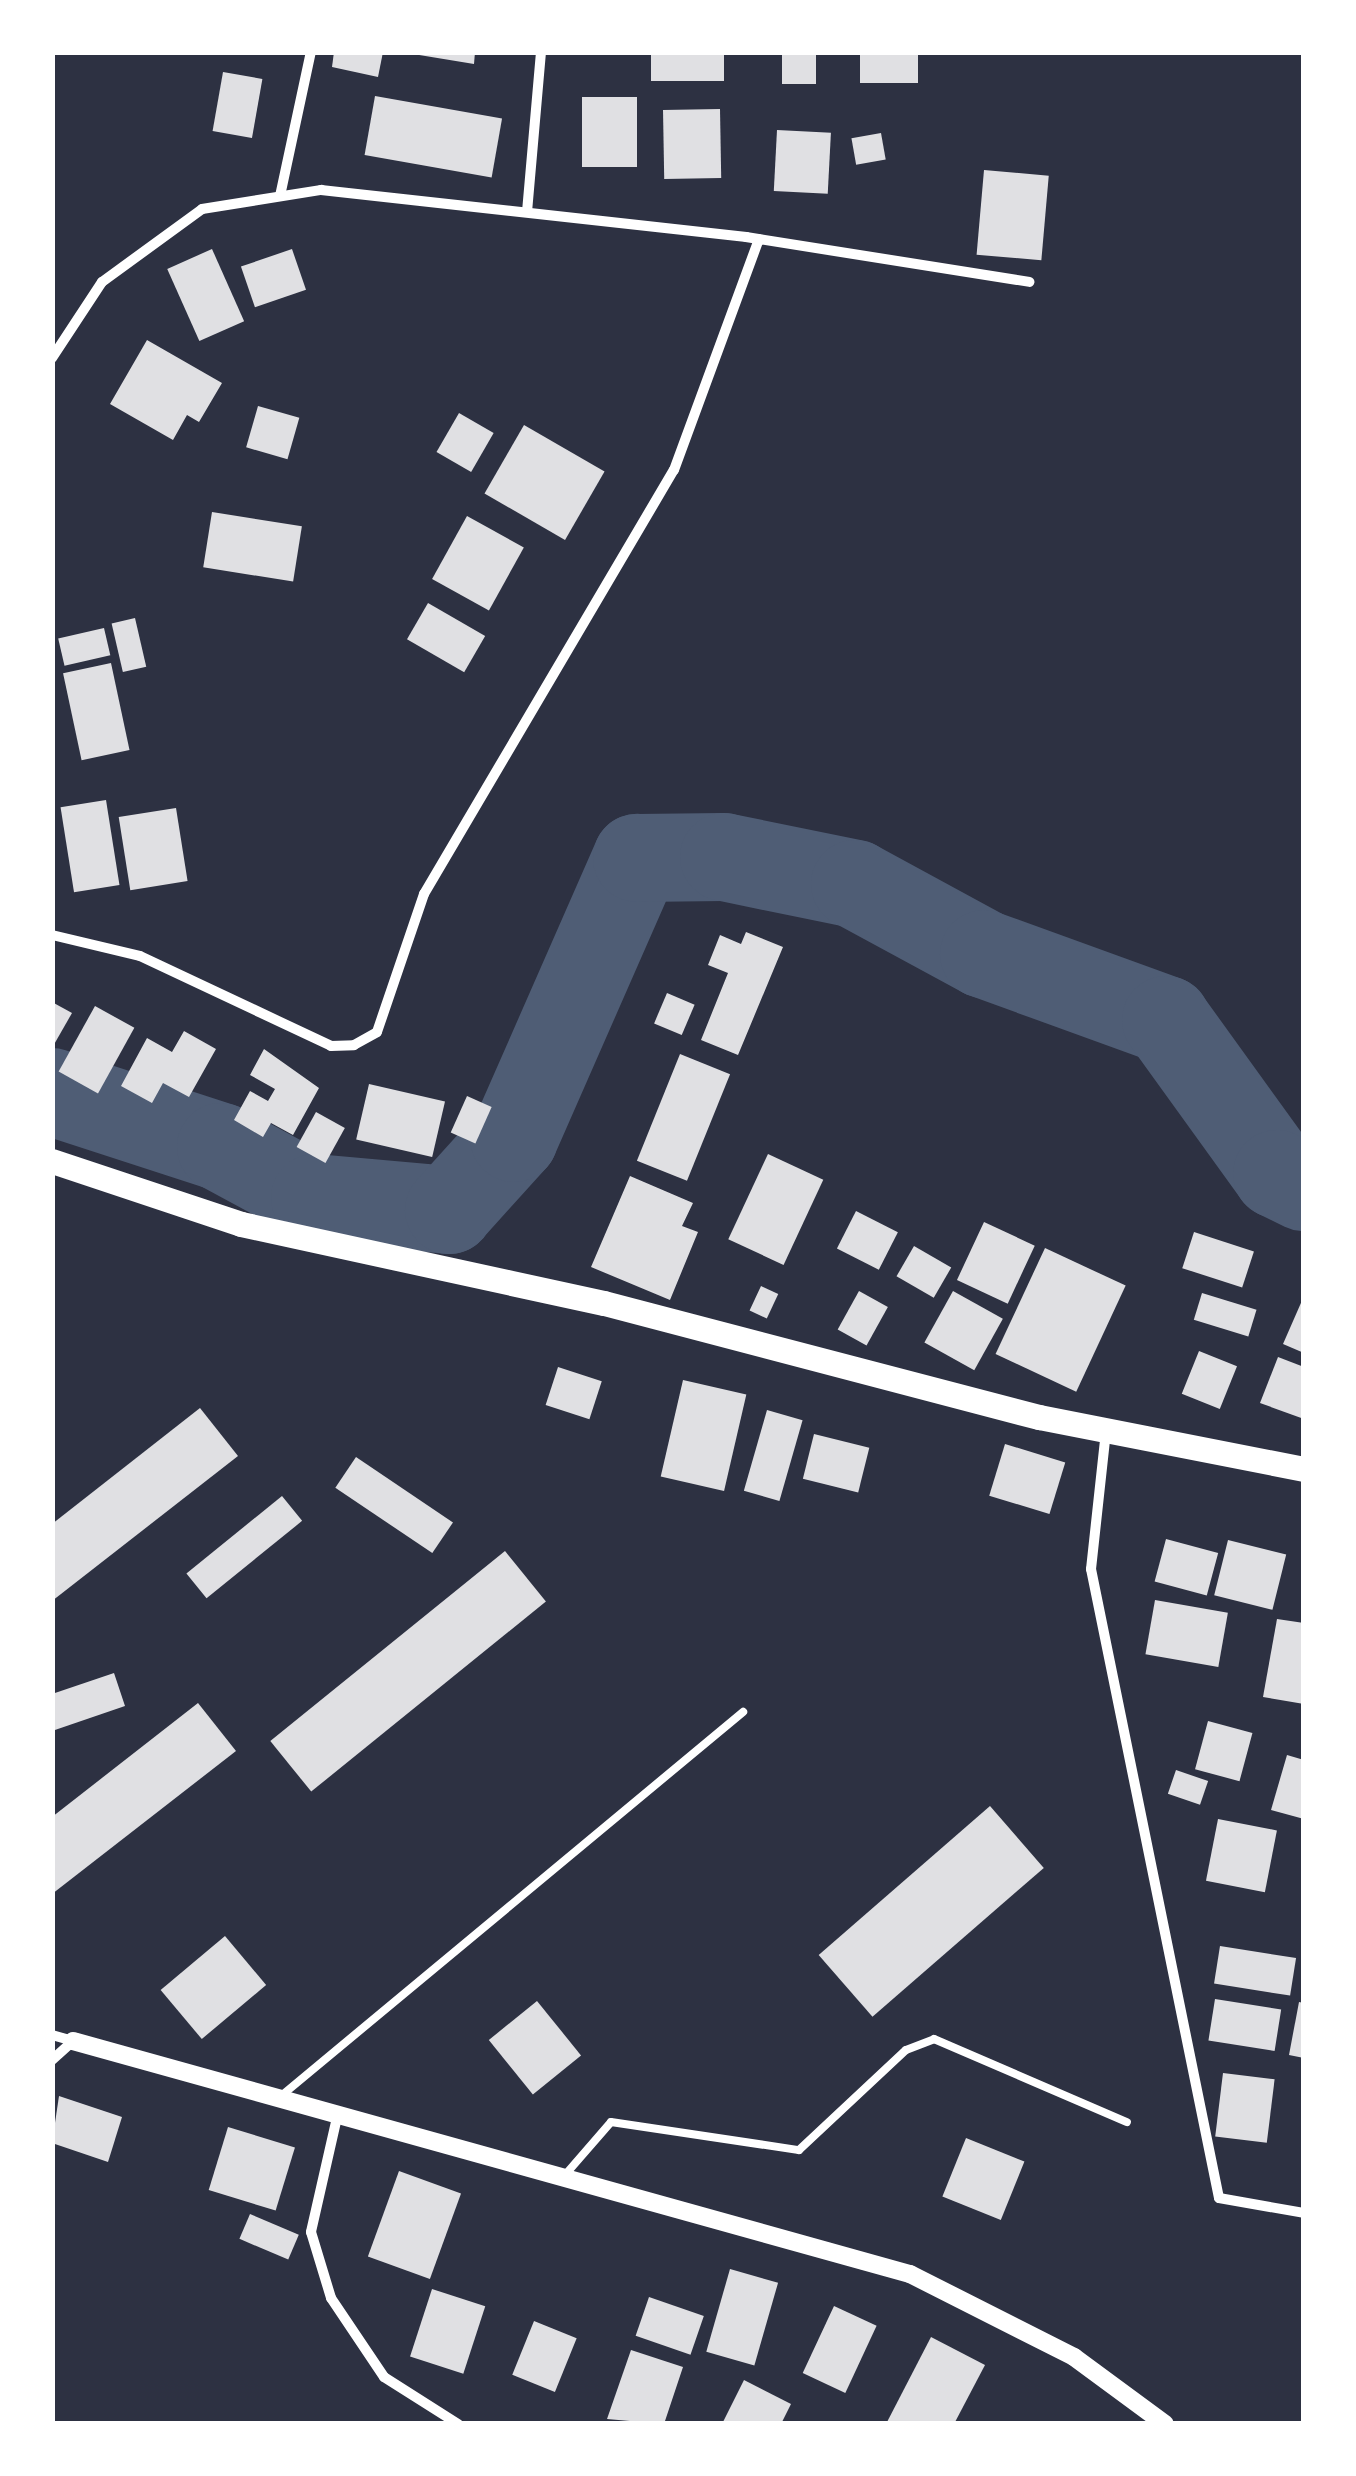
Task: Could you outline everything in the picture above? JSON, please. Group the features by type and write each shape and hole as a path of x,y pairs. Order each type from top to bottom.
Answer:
{"main road":[{"path":"52,1160 241,1224 604,1303 1106,1430 1304,1469"}],"street":[{"path":"280,196 311,52"},
{"path":"527,212 540,52"},
{"path":"52,358 102,282 202,209 322,190 759,239 1029,282"},
{"path":"52,935 140,956 331,1046 354,1046 378,1032 424,894 674,470 759,239"},
{"path":"1106,1430 1091,1569 1219,2198 1304,2213"},
{"path":"52,2036 338,2112 910,2274 1074,2357 1165,2424"},
{"path":"52,2060 73,2041"},
{"path":"338,2112 311,2232 332,2298 384,2377 458,2424"}],"lane":[{"path":"280,2096 743,1712"},
{"path":"565,2175 611,2122 798,2150 906,2050 934,2039 1127,2122"}],"building":[{"path":"334,52 383,52 378,77 332,67"},
{"path":"401,52 475,52 474,64"},
{"path":"651,52 724,52 724,81 651,81"},
{"path":"782,52 816,52 816,84 782,84"},
{"path":"860,52 918,52 918,83 860,83"},
{"path":"223,72 262,79 252,138 213,131"},
{"path":"375,96 502,118 492,177 365,155"},
{"path":"582,97 637,97 637,167 582,167"},
{"path":"720,109 721,178 664,179 663,110"},
{"path":"777,130 831,133 828,194 774,191"},
{"path":"881,133 886,160 856,165 851,138"},
{"path":"984,170 1049,176 1041,260 977,255"},
{"path":"212,249 244,321 199,341 167,269"},
{"path":"292,249 306,290 255,307 241,267"},
{"path":"147,340 222,383 199,422 187,415 173,440 110,404"},
{"path":"258,406 299,418 287,459 246,447"},
{"path":"459,413 494,433 471,472 436,452"},
{"path":"524,425 605,472 565,540 484,493"},
{"path":"212,512 302,526 293,582 203,567"},
{"path":"467,516 524,548 489,610 432,579"},
{"path":"428,603 485,636 464,672 407,639"},
{"path":"135,618 146,667 123,672 112,623"},
{"path":"104,628 110,655 65,666 58,639"},
{"path":"111,663 130,750 82,760 63,673"},
{"path":"106,800 119,885 74,892 61,807"},
{"path":"176,808 188,881 130,890 119,817"},
{"path":"746,932 783,947 738,1055 701,1040 728,973 708,965 720,935 741,944"},
{"path":"667,993 695,1005 682,1035 654,1023"},
{"path":"52,1002 72,1013 52,1048"},
{"path":"95,1006 134,1028 98,1093 59,1072"},
{"path":"184,1031 216,1049 189,1097 163,1083 152,1103 121,1086 147,1038 172,1052"},
{"path":"264,1049 319,1088 293,1135 271,1123 263,1137 234,1120 250,1091 268,1101 275,1089 250,1075"},
{"path":"680,1054 730,1074 687,1181 637,1161"},
{"path":"369,1084 445,1102 432,1157 356,1140"},
{"path":"467,1096 492,1107 475,1144 451,1133"},
{"path":"316,1112 345,1128 325,1163 297,1147"},
{"path":"768,1154 823,1180 784,1265 728,1239"},
{"path":"630,1176 693,1203 682,1226 698,1232 670,1300 591,1267"},
{"path":"856,1211 898,1232 879,1270 837,1248"},
{"path":"984,1222 1035,1246 1008,1304 957,1280"},
{"path":"1194,1232 1254,1251 1242,1288 1182,1268"},
{"path":"914,1246 951,1268 934,1298 896,1276"},
{"path":"1045,1248 1126,1286 1076,1392 996,1354"},
{"path":"761,1286 778,1294 767,1319 750,1310"},
{"path":"859,1291 888,1307 867,1345 838,1329"},
{"path":"953,1291 1003,1319 974,1370 924,1343"},
{"path":"1202,1293 1257,1310 1248,1336 1194,1320"},
{"path":"1304,1296 1304,1353 1283,1344"},
{"path":"1199,1351 1237,1366 1220,1409 1182,1394"},
{"path":"1278,1357 1304,1367 1304,1419 1260,1403"},
{"path":"558,1367 602,1381 589,1419 546,1405"},
{"path":"683,1380 746,1395 724,1491 661,1476"},
{"path":"200,1408 238,1456 52,1601 52,1524"},
{"path":"767,1410 803,1420 779,1501 744,1491"},
{"path":"814,1434 869,1448 858,1492 803,1479"},
{"path":"1005,1444 1065,1462 1049,1514 989,1496"},
{"path":"356,1457 453,1522 432,1553 335,1488"},
{"path":"282,1496 302,1521 207,1598 186,1573"},
{"path":"1166,1539 1218,1553 1207,1595 1155,1582"},
{"path":"1228,1540 1286,1555 1272,1610 1214,1595"},
{"path":"505,1551 546,1602 311,1792 270,1741"},
{"path":"1155,1600 1228,1613 1218,1667 1145,1654"},
{"path":"1277,1619 1304,1623 1304,1704 1263,1697"},
{"path":"114,1673 125,1706 52,1731 52,1694"},
{"path":"198,1703 236,1751 52,1894 52,1817"},
{"path":"1208,1721 1252,1733 1239,1781 1195,1769"},
{"path":"1287,1755 1304,1760 1304,1819 1271,1810"},
{"path":"1176,1770 1208,1781 1200,1805 1168,1794"},
{"path":"990,1806 1044,1868 872,2017 819,1955"},
{"path":"1218,1819 1277,1830 1265,1892 1206,1881"},
{"path":"225,1936 266,1985 202,2039 161,1990"},
{"path":"1220,1946 1296,1958 1290,1996 1214,1984"},
{"path":"1215,1999 1281,2009 1275,2051 1208,2040"},
{"path":"537,2001 581,2055 533,2094 489,2040"},
{"path":"1299,2002 1304,2003 1304,2058 1289,2055"},
{"path":"1223,2073 1275,2079 1267,2143 1215,2137"},
{"path":"59,2096 122,2117 108,2162 52,2143"},
{"path":"228,2127 295,2147 276,2211 209,2190"},
{"path":"966,2138 1024,2162 1001,2220 942,2196"},
{"path":"399,2171 461,2194 430,2279 368,2257"},
{"path":"250,2214 299,2235 288,2260 239,2239"},
{"path":"730,2269 778,2283 754,2365 706,2352"},
{"path":"432,2289 485,2306 463,2374 410,2357"},
{"path":"649,2297 704,2316 690,2355 636,2336"},
{"path":"834,2306 877,2326 845,2393 803,2373"},
{"path":"534,2321 577,2338 555,2392 512,2375"},
{"path":"931,2337 985,2365 954,2424 886,2424"},
{"path":"631,2350 683,2367 664,2424 607,2419"},
{"path":"744,2380 791,2404 781,2424 722,2424"}],"waterway":[{"path":"52,1092 221,1147 315,1198 449,1210 514,1138 637,858 724,857 855,884 984,954 1166,1020 1277,1174 1304,1187"}]}
